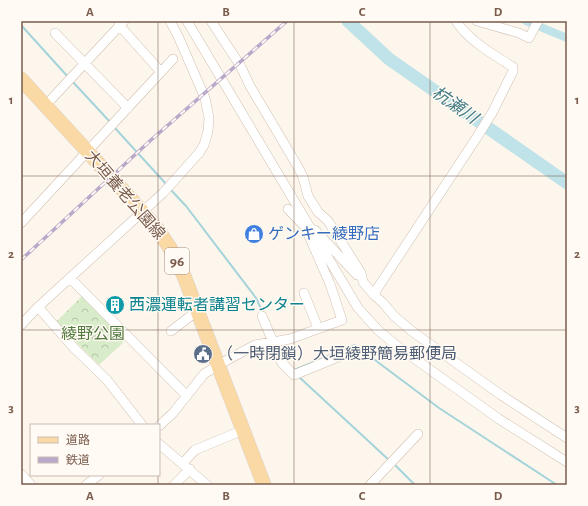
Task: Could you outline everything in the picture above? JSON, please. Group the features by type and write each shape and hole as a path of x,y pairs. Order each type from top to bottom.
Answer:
{"main road":[{"name":"大垣養老公園線","path":"21,79 142,211 158,230 170,248 184,276 264,485"}],"street":[{"path":"21,325 38,307 163,192 199,153 204,145 208,131 209,118 205,98 170,21"},
{"path":"187,21 307,227 358,308 386,338 499,419 567,462"},
{"path":"211,21 240,65 250,86 298,167 308,196 318,212 328,221 361,273 363,282"},
{"path":"374,295 478,137 490,116 513,67 478,44 456,21"},
{"path":"477,21 519,33 529,38 536,25"},
{"path":"45,106 122,23 161,72"},
{"path":"55,33 128,108"},
{"path":"21,223 173,59"},
{"path":"288,209 307,227 317,232 394,316 413,332 501,395 567,438"},
{"path":"160,425 173,413 204,374 218,365 255,345 290,339 342,320 330,284 307,227"},
{"path":"70,278 187,396"},
{"path":"304,293 318,328"},
{"path":"38,307 73,347 107,380 141,424"},
{"path":"170,330 197,311"},
{"path":"262,316 282,363 294,375 355,350"},
{"path":"174,485 195,450 243,430"},
{"path":"370,485 418,434"},
{"path":"160,445 207,485"},
{"path":"21,474 31,485"},
{"path":"86,485 98,476"}],"green space":[{"name":"綾野公園","path":"82,296 126,340 99,365 56,322"}],"waterway":[{"name":"杭瀬川","path":"348,21 389,59 567,183"},
{"path":"526,21 567,38"},
{"path":"21,25 69,78"},
{"path":"72,81 111,123"},
{"path":"114,127 167,185"},
{"path":"170,189 186,206 256,298 263,313"},
{"path":"294,370 355,345 439,408 557,485"},
{"path":"298,376 390,461"},
{"path":"394,464 415,485"}],"railway":[{"path":"21,260 151,140 287,21"}],"place":[{"name":"ゲンキー綾野店","path":"254,234"},
{"name":"西濃運転者講習センター","path":"115,305"},
{"name":"（一時閉鎖）大垣綾野簡易郵便局","path":"203,354"}]}
